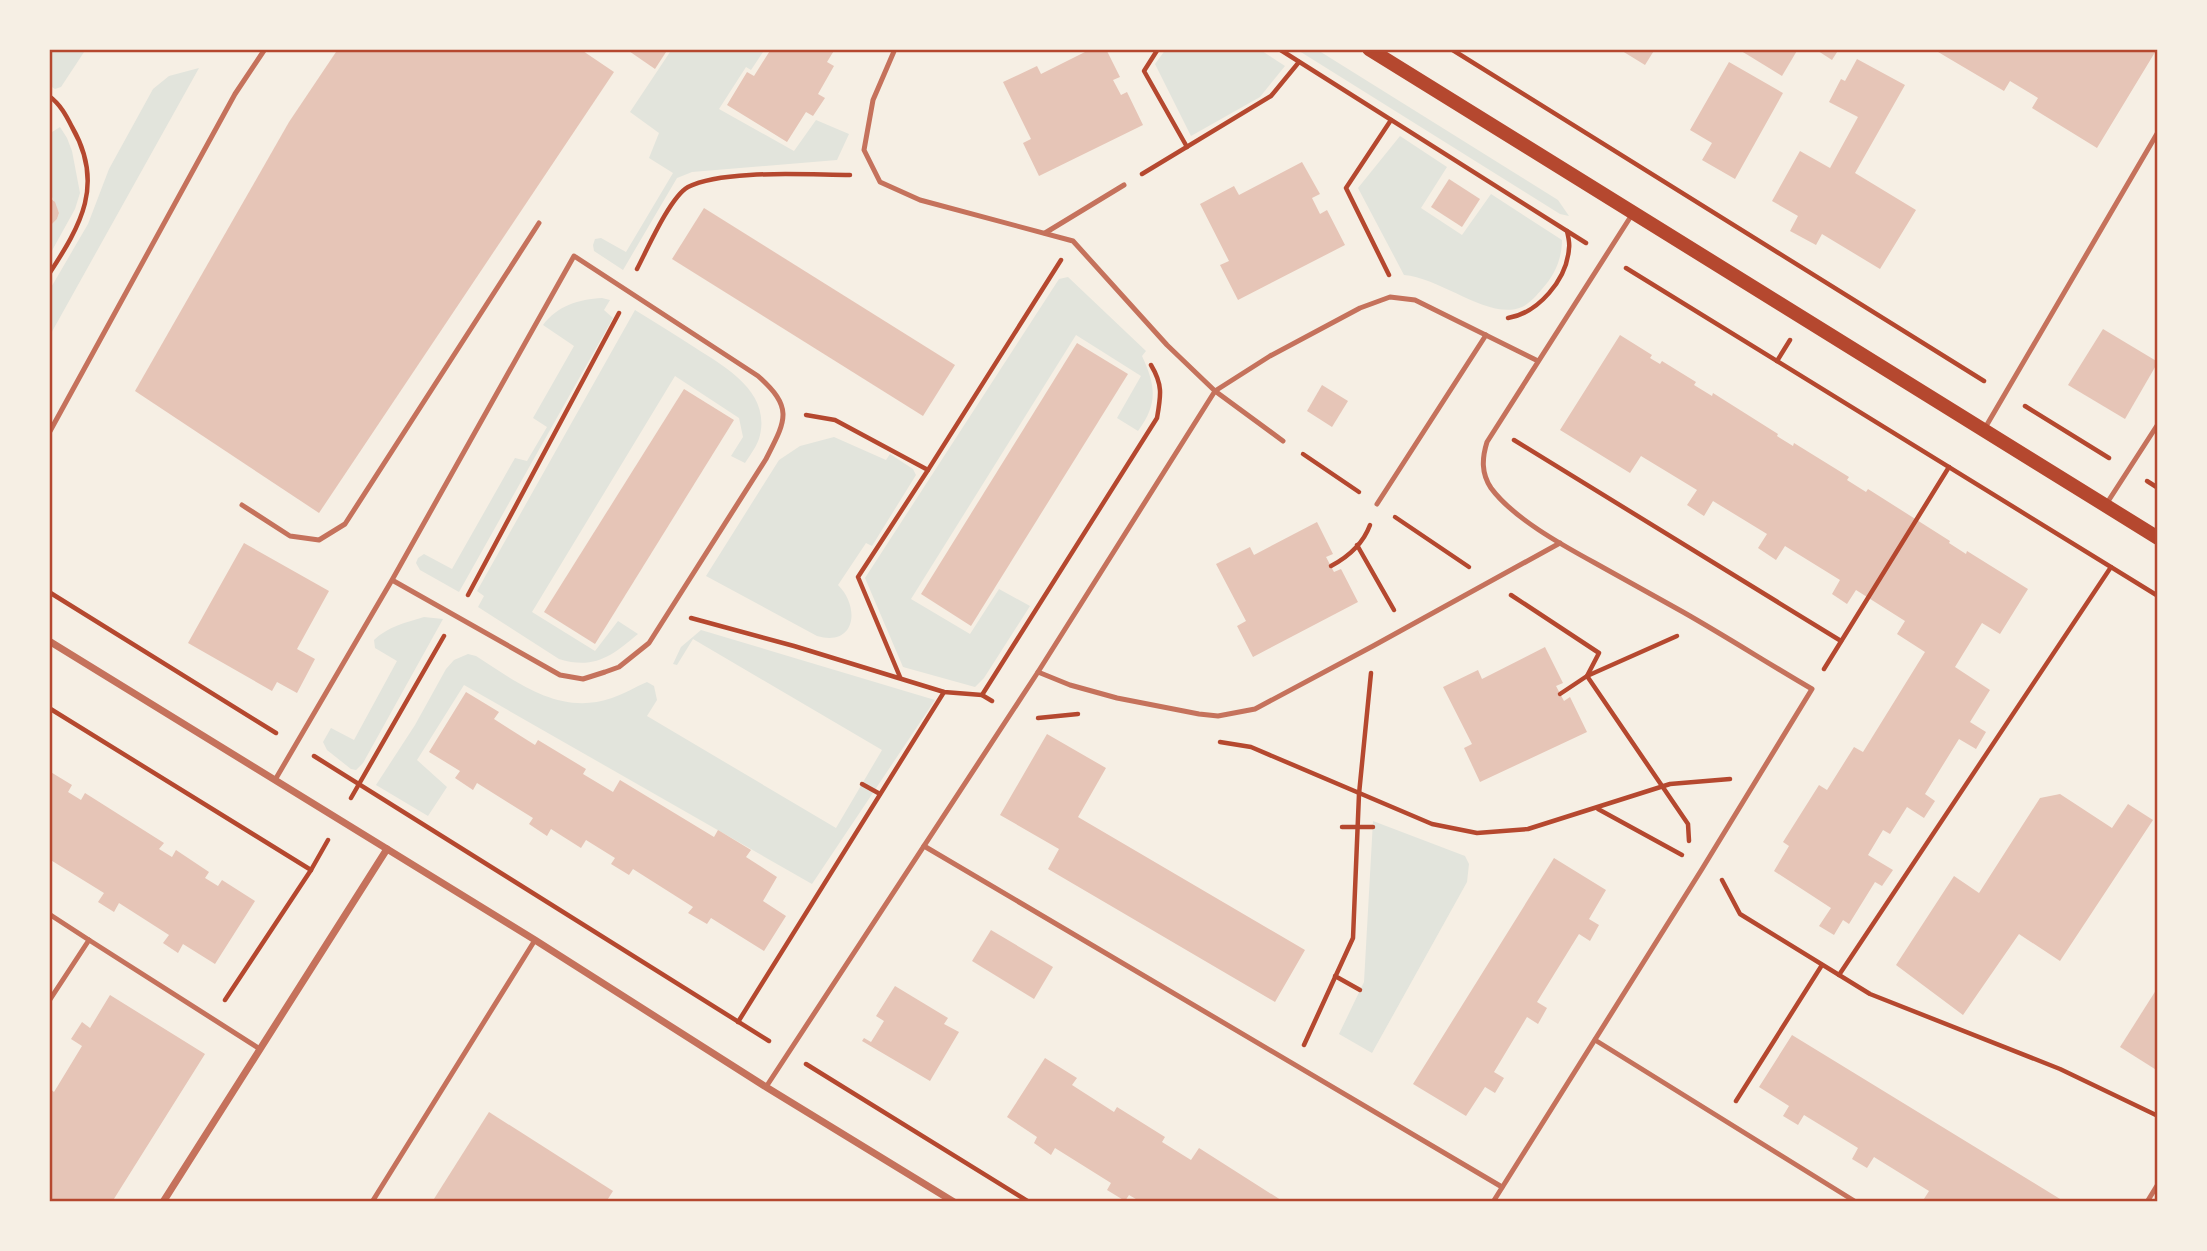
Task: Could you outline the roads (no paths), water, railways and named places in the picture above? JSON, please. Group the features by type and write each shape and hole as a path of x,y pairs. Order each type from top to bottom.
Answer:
{"main road":[{"path":"1369,49 2158,538"}],"street":[{"path":"49,641 954,1202"},
{"path":"163,1202 387,849"}],"lane":[{"path":"49,433 229,107 265,49"},
{"path":"895,49 873,100 864,150 880,182 920,200 1073,240 1167,345 1215,391 1283,441"},
{"path":"1983,430 2158,132"},
{"path":"1045,233 1124,185"},
{"path":"1493,1202 1812,689 1704,624 1560,543 1526,520 1491,487 1485,473 1482,457 1487,442 1633,213"},
{"path":"243,505 290,536 319,540 345,524 539,223"},
{"path":"275,780 392,580 574,256 758,376 776,392 783,411 782,427 766,458 649,643 619,667 583,679 560,675 392,580"},
{"path":"766,1087 1012,712 1215,391 1270,356 1360,308 1390,297 1415,300 1538,360"},
{"path":"1377,504 1486,335"},
{"path":"2105,506 2158,424"},
{"path":"1038,671 1070,685 1116,698 1218,716 1255,709 1560,543"},
{"path":"924,846 1502,1187"},
{"path":"49,914 260,1049"},
{"path":"49,1001 89,940"},
{"path":"372,1202 535,940"},
{"path":"1595,1040 1857,1202"},
{"path":"2147,1202 2158,1184"}]}
